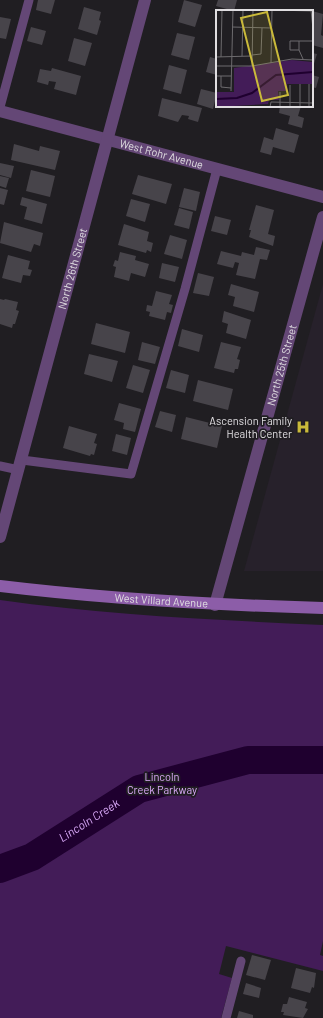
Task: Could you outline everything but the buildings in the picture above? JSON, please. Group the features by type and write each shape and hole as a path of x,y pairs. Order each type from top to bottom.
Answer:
{"street":[{"name":"North 26th Street","path":"0,537 21,465 146,0"},
{"name":"West Rohr Avenue","path":"0,111 323,197"},
{"name":"North 25th Street","path":"215,605 323,217"},
{"name":"West Villard Avenue","path":"0,586 60,593 215,605 323,608"}],"lane":[{"path":"0,107 29,0"},
{"path":"0,466 21,465 131,474 185,289 217,169"},
{"path":"226,1018 241,961"}],"shaded area":[{"name":"Ascension Family Health Center","path":"323,284 323,571 244,571"}],"green space":[{"name":"Lincoln Creek Parkway","path":"0,600 80,610 202,619 323,625 323,941 320,955 323,956 323,971 226,946 219,974 232,978 221,1018 0,1018"}],"waterway":[{"name":"Lincoln Creek","path":"0,869 32,857 139,789 248,760 323,760"}],"place":[{"name":"Ascension Family Health Center","path":"303,427"}]}
